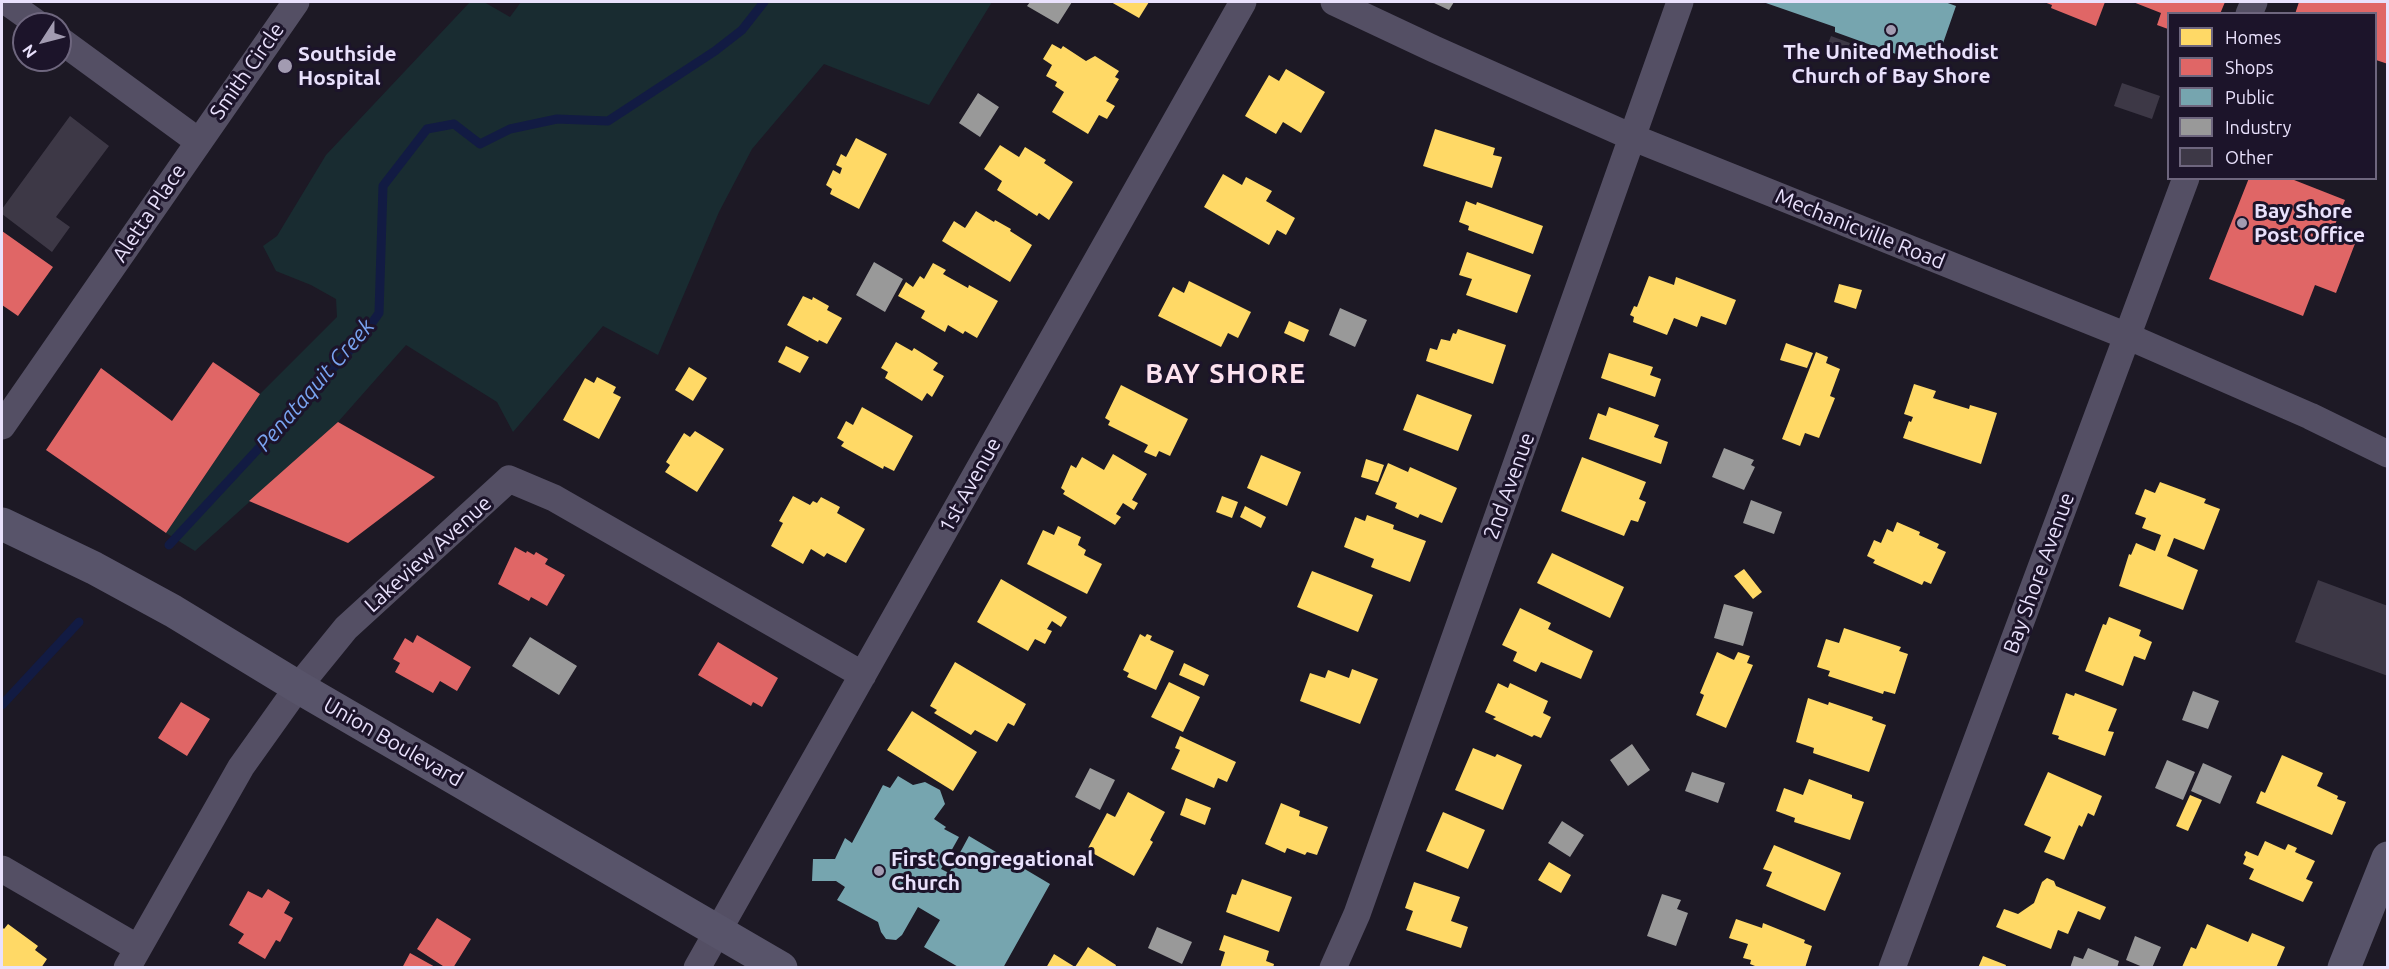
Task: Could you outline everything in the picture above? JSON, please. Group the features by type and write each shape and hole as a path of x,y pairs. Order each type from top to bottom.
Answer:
{"main road":[{"name":"Union Boulevard","path":"2,524 94,568 173,611 298,687 780,968"},
{"path":"2343,968 2388,858"}],"street":[{"path":"7,2 21,12"},
{"name":"Smith Circle","path":"198,141 296,2"},
{"name":"1st Avenue","path":"697,968 1243,2"},
{"name":"Mechanicville Road","path":"1334,2 1634,138 2127,336 2310,416 2388,454"},
{"name":"2nd Avenue","path":"1332,968 1357,914 1634,138 1680,2"},
{"name":"Aletta Place","path":"2,426 198,141 72,49"},
{"name":"Bay Shore Avenue","path":"1893,968 2185,180"},
{"name":"Lakeview Avenue","path":"133,958 241,767 298,687 346,628 509,479 554,498 863,675"},
{"path":"2,869 133,958"}],"green space":[{"path":"470,2 484,2 510,17 521,2 992,2 929,105 824,64 752,149 719,212 658,355 603,326 513,432 497,402 406,345 338,422 195,551 166,533 260,394 337,317 336,299 311,285 276,271 263,246 277,236 326,155"}],"building: Homes":[{"path":"1111,2 1149,2 1139,18"},
{"path":"1052,44 1061,49 1063,46 1086,61 1095,56 1119,71 1115,77 1119,79 1106,101 1115,106 1107,119 1099,115 1088,134 1052,112 1064,92 1055,86 1057,82 1046,76 1052,65 1043,59"},
{"path":"1286,69 1325,92 1301,133 1283,122 1276,134 1245,116 1269,75 1279,81"},
{"path":"1435,129 1495,148 1493,155 1502,157 1492,188 1423,166"},
{"path":"856,138 887,154 859,209 830,194 832,189 826,185 833,170 840,174 842,168 836,165 841,154 846,157"},
{"path":"1000,145 1019,157 1025,147 1046,160 1044,163 1073,182 1049,220 1039,213 1037,216 997,190 1002,181 984,169"},
{"path":"1223,174 1242,185 1246,177 1272,191 1266,201 1295,218 1286,235 1277,230 1269,245 1204,207"},
{"path":"1466,201 1476,205 1477,202 1543,226 1533,254 1468,230 1469,226 1459,222"},
{"path":"976,211 1011,229 1010,231 1032,245 1010,282 942,241 954,221 965,228"},
{"path":"1467,252 1531,275 1517,313 1466,295 1472,279 1459,275"},
{"path":"933,263 946,270 943,274 998,301 977,338 965,331 963,334 948,325 945,332 921,318 925,311 898,296 906,282 913,287 920,276 924,279"},
{"path":"1649,276 1674,285 1676,277 1736,300 1726,325 1701,316 1697,327 1674,318 1667,335 1633,322 1634,317 1630,315 1634,306 1637,307"},
{"path":"1189,281 1251,312 1238,338 1228,333 1221,347 1158,316 1173,287 1184,293"},
{"path":"1839,284 1862,290 1856,309 1834,302"},
{"path":"803,296 812,300 813,297 829,306 827,310 842,318 827,344 819,340 818,342 787,325"},
{"path":"1289,321 1309,330 1304,342 1284,333"},
{"path":"1458,329 1506,345 1493,384 1426,361 1430,348 1437,350 1441,339 1450,341 1453,333 1456,334"},
{"path":"896,342 912,351 914,348 938,363 933,370 944,376 932,397 927,393 922,401 885,378 888,372 881,368"},
{"path":"1786,343 1813,353 1807,368 1780,360"},
{"path":"786,346 809,357 800,373 778,362"},
{"path":"1816,352 1828,357 1826,363 1840,369 1830,396 1835,398 1819,438 1805,433 1800,446 1782,439"},
{"path":"1609,353 1653,367 1650,375 1661,379 1655,397 1601,378"},
{"path":"689,367 707,378 693,401 675,390"},
{"path":"597,377 616,387 613,393 621,397 599,439 563,420 585,378 594,383"},
{"path":"1914,384 1936,391 1933,398 1969,409 1970,405 1997,413 1981,464 1903,438 1909,421 1911,422 1913,417 1904,414"},
{"path":"1121,385 1188,419 1170,456 1159,451 1156,457 1144,452 1148,445 1108,425 1110,421 1105,418"},
{"path":"1417,394 1472,415 1458,451 1403,430"},
{"path":"862,407 913,436 894,471 884,466 883,469 841,446 844,442 837,438 846,421 853,425"},
{"path":"1609,407 1659,425 1654,437 1668,442 1661,464 1589,439 1598,413 1606,416"},
{"path":"695,431 724,449 697,492 665,472 670,465 666,462 684,433 690,437"},
{"path":"1113,454 1147,474 1132,500 1138,503 1134,510 1123,503 1116,514 1121,517 1115,525 1063,494 1065,491 1061,488 1071,465 1076,468 1082,457 1104,470"},
{"path":"1261,455 1301,472 1287,506 1247,488"},
{"path":"1582,457 1646,482 1639,499 1646,502 1638,522 1631,520 1624,536 1561,511"},
{"path":"1366,459 1384,465 1378,482 1361,477"},
{"path":"1388,463 1408,472 1410,467 1457,488 1442,523 1420,514 1418,518 1395,508 1397,503 1375,494"},
{"path":"2160,482 2206,499 2204,503 2220,509 2204,550 2174,538 2167,556 2198,570 2183,610 2119,586 2129,554 2131,555 2136,543 2155,551 2161,535 2142,528 2146,518 2135,514 2145,489 2155,493"},
{"path":"793,496 810,505 813,501 817,503 821,497 840,507 837,513 865,529 846,563 827,553 824,557 811,549 803,564 771,546 783,523 779,521"},
{"path":"1222,496 1238,502 1232,518 1216,512"},
{"path":"1245,506 1266,517 1261,528 1240,517"},
{"path":"1367,515 1394,525 1393,529 1426,541 1410,582 1371,567 1374,559 1344,547 1355,517 1365,521"},
{"path":"1897,522 1920,532 1919,535 1939,544 1937,548 1946,552 1931,584 1924,581 1922,585 1873,563 1875,560 1867,556 1874,540 1881,543 1887,529 1893,532"},
{"path":"1058,526 1081,537 1078,545 1086,550 1084,555 1102,564 1087,594 1027,564 1043,530 1054,535"},
{"path":"1552,553 1624,587 1610,618 1537,583"},
{"path":"1744,569 1762,592 1753,599 1734,576"},
{"path":"1312,571 1373,595 1358,632 1297,607"},
{"path":"1001,579 1067,617 1061,627 1052,621 1047,629 1052,631 1045,644 1035,639 1028,651 977,622"},
{"path":"1520,608 1551,623 1548,629 1593,651 1581,679 1541,662 1536,672 1513,661 1517,652 1502,645"},
{"path":"2109,617 2141,630 2139,636 2152,642 2145,660 2134,656 2123,686 2085,671 2103,624 2106,625"},
{"path":"1844,628 1901,647 1899,651 1908,654 1895,694 1884,691 1883,694 1828,676 1830,671 1817,667 1826,639 1839,643"},
{"path":"1140,634 1145,637 1147,634 1152,636 1150,640 1174,651 1156,690 1127,677 1129,673 1123,670"},
{"path":"1717,652 1734,660 1738,652 1750,656 1747,663 1753,665 1726,728 1696,715 1704,695 1700,693"},
{"path":"955,662 1026,704 1014,726 1008,723 997,742 975,730 971,735 934,713 937,710 930,706"},
{"path":"1184,663 1209,675 1204,686 1179,675"},
{"path":"1352,669 1378,679 1360,724 1300,701 1310,673 1325,678 1328,670 1349,678"},
{"path":"1169,682 1200,697 1183,732 1151,717"},
{"path":"1498,683 1508,688 1510,683 1548,701 1543,713 1551,717 1541,738 1534,735 1532,737 1493,719 1496,717 1485,712"},
{"path":"2066,693 2074,696 2075,693 2117,709 2108,731 2114,732 2105,756 2058,739 2059,736 2052,734"},
{"path":"1808,698 1828,705 1829,702 1873,717 1872,720 1886,725 1869,772 1813,753 1814,748 1796,742"},
{"path":"912,711 977,752 953,791 887,750"},
{"path":"1180,736 1236,762 1227,782 1218,778 1214,788 1171,769 1180,750 1175,748"},
{"path":"1473,748 1495,757 1497,754 1522,765 1503,810 1455,790"},
{"path":"2282,755 2323,773 2317,786 2346,802 2332,835 2256,803 2261,791 2265,793"},
{"path":"2048,772 2102,796 2094,816 2088,813 2082,827 2079,825 2064,860 2044,852 2051,837 2024,825"},
{"path":"1809,779 1852,795 1852,798 1864,802 1850,840 1794,822 1795,818 1776,811 1784,788 1803,795"},
{"path":"1128,792 1165,812 1150,840 1153,842 1134,876 1087,850 1107,813 1115,817"},
{"path":"2190,795 2202,800 2188,831 2176,826"},
{"path":"1186,798 1211,808 1205,825 1180,815"},
{"path":"1281,803 1300,811 1299,816 1328,827 1317,855 1307,852 1305,855 1287,848 1285,853 1265,844"},
{"path":"1443,812 1485,830 1468,869 1426,851"},
{"path":"2265,841 2285,850 2288,844 2297,848 2295,852 2315,861 2306,879 2313,882 2303,902 2249,879 2254,869 2243,864 2246,857 2244,855 2246,851 2258,856"},
{"path":"1774,845 1841,873 1825,911 1766,886 1772,872 1763,869"},
{"path":"1549,862 1571,875 1561,893 1538,880"},
{"path":"2047,878 2054,881 2056,886 2106,907 2100,920 2078,911 2068,934 2058,930 2051,949 1996,927 2004,909 2018,914 2034,903 2042,882"},
{"path":"1242,879 1292,897 1279,932 1226,912 1232,894 1236,895"},
{"path":"1414,882 1460,897 1451,921 1468,927 1461,948 1406,930 1413,911 1405,908"},
{"path":"1736,919 1762,928 1763,923 1805,940 1804,943 1812,946 1805,968 1760,968 1750,964 1751,960 1743,958 1748,944 1729,938"},
{"path":"8,924 38,946 35,950 47,959 41,968 2,968 2,927 4,929"},
{"path":"2207,924 2248,942 2252,933 2285,947 2276,968 2182,967 2191,947 2196,949"},
{"path":"1224,935 1269,951 1266,961 1274,964 1273,968 1220,968 1225,952 1219,950"},
{"path":"1088,947 1116,965 1115,968 1046,968 1054,954 1075,967"},
{"path":"1983,956 2006,965 2005,968 1978,968"}],"building: Shops":[{"path":"2044,2 2105,2 2096,26 2051,8 2052,5"},
{"path":"2133,2 2225,2 2221,12 2167,12 2167,29 2157,25 2161,13"},
{"path":"2299,2 2388,2 2388,64 2377,60 2377,12 2296,12"},
{"path":"2248,180 2294,180 2345,200 2332,232 2356,241 2336,293 2315,285 2303,316 2209,279"},
{"path":"2,231 53,267 18,316 2,305"},
{"path":"213,362 260,394 166,533 46,450 101,368 172,421"},
{"path":"338,422 435,477 348,543 249,501"},
{"path":"515,547 534,555 536,552 548,559 545,564 565,575 547,606 531,597 529,601 498,584"},
{"path":"417,635 471,667 457,691 440,681 433,693 395,672 400,663 393,659 405,638 413,643"},
{"path":"718,642 778,678 762,707 753,702 751,706 698,675"},
{"path":"181,702 210,719 187,756 158,738"},
{"path":"268,889 290,902 284,913 293,918 280,942 276,940 265,959 238,943 244,934 229,925 248,891 262,898"},
{"path":"437,918 471,939 453,968 446,968 417,949"},
{"path":"410,953 437,968 402,968"}],"building: Public":[{"name":"The United Methodist Church of Bay Shore","path":"1763,2 1945,2 1956,6 1941,49 1935,47 1931,61 1910,54 1907,58 1835,32 1835,27"},
{"name":"First Congregational Church","path":"898,776 913,785 925,782 940,790 945,804 934,819 946,827 944,829 959,837 941,869 949,873 969,836 1050,884 1003,968 960,968 924,947 940,920 918,907 902,935 896,940 886,939 878,922 837,900 845,887 836,881 812,881 813,859 835,859 845,838 852,843 883,785 890,788"}],"building: Industry":[{"path":"1030,2 1072,2 1058,24 1027,6"},
{"path":"1432,2 1454,2 1449,10"},
{"path":"978,93 999,107 980,137 959,123"},
{"path":"874,262 903,279 885,312 856,295"},
{"path":"1340,308 1367,320 1355,347 1329,335"},
{"path":"1724,448 1754,460 1751,465 1755,467 1744,490 1712,477"},
{"path":"1751,500 1782,512 1774,534 1743,523"},
{"path":"1724,604 1753,612 1743,646 1714,638"},
{"path":"530,637 577,666 559,695 512,666"},
{"path":"2193,691 2219,701 2208,729 2182,720"},
{"path":"1632,744 1650,770 1628,786 1610,760"},
{"path":"2167,760 2195,772 2183,800 2155,788"},
{"path":"2203,763 2232,776 2220,804 2191,791"},
{"path":"1090,768 1115,780 1100,810 1075,797"},
{"path":"1692,772 1725,783 1718,803 1685,791"},
{"path":"1562,821 1584,835 1570,857 1548,843"},
{"path":"1662,894 1681,900 1677,909 1688,913 1676,946 1647,936"},
{"path":"1157,927 1192,942 1182,964 1148,948"},
{"path":"2135,936 2161,947 2152,968 2145,968 2126,960"},
{"path":"2088,948 2119,961 2117,968 2070,968 2074,956 2083,959"}],"building: Other":[{"path":"1831,36 1850,43 1844,57 1826,49"},
{"path":"2122,83 2160,96 2152,119 2114,106"},
{"path":"70,116 109,146 56,217 70,227 52,252 2,214 2,209"},
{"path":"2318,580 2388,606 2388,676 2295,642"}],"waterway":[{"name":"Penataquit Creek","path":"169,545 362,337 379,313 383,186 427,129 454,124 480,144 510,129 557,119 608,121 715,51 742,30 764,2"},
{"name":"Penataquit Creek","path":"2,705 79,622"}],"place":[{"name":"The United Methodist Church of Bay Shore","path":"1891,30"},
{"name":"Southside Hospital","path":"285,66"},
{"name":"Bay Shore Post Office","path":"2242,223"},
{"name":"First Congregational Church","path":"879,871"}],"district":[{"name":"BAY SHORE","path":"1226,374"}]}
